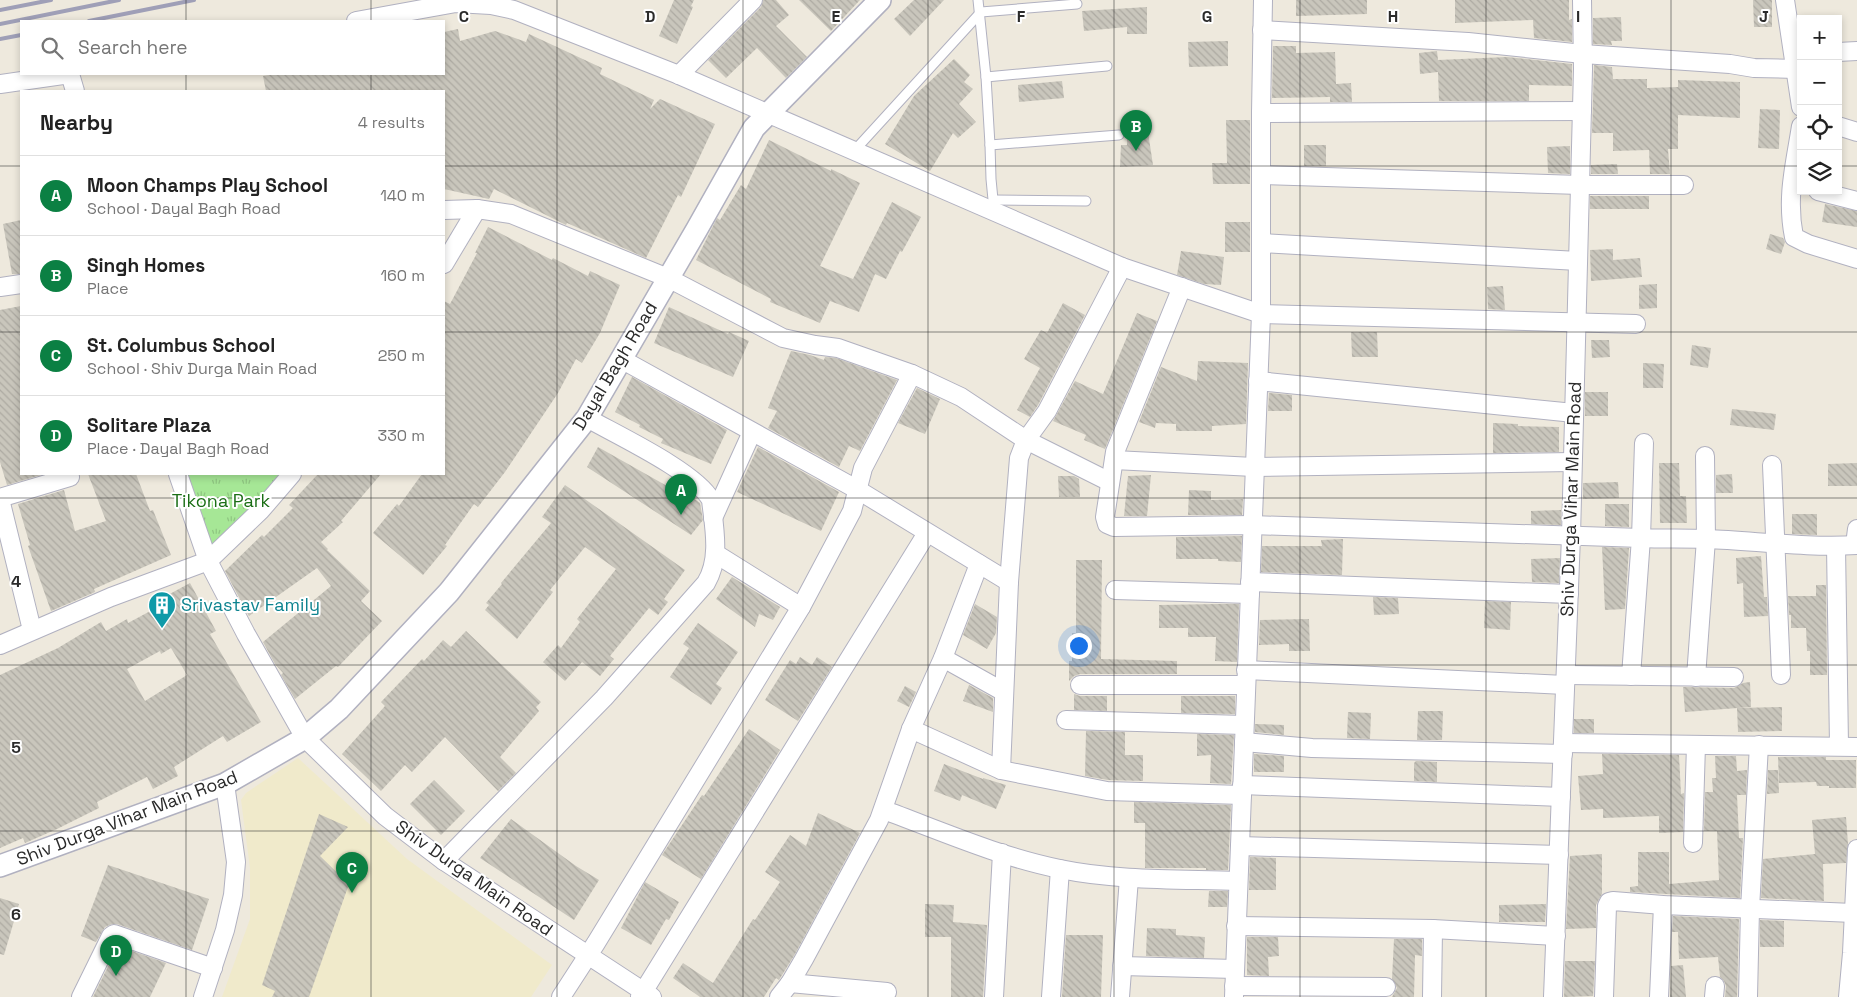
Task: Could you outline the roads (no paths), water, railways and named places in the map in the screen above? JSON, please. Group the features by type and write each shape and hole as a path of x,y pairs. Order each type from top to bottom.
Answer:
{"street":[{"path":"679,75 752,0"},
{"name":"Dayal Bagh Road","path":"306,738 339,709 449,592 587,418 754,128 880,0"},
{"path":"1234,984 1261,314 1263,0"},
{"name":"Shiv Durga Vihar Main Road","path":"1553,997 1571,536 1582,111 1582,0"},
{"path":"1262,30 1468,42 1583,54 1730,64 1754,68 1797,59 1785,0"},
{"path":"362,20 456,3 490,5 514,10 679,75 855,150 994,205 1122,266 1261,314 1576,324 1636,324"},
{"path":"1842,52 1857,51"},
{"path":"1797,60 1801,105"},
{"path":"0,84 63,75"},
{"path":"70,75 75,90"},
{"path":"1261,113 1582,111"},
{"path":"1842,127 1857,132"},
{"path":"1799,150 1796,186 1789,202 1794,237 1808,244 1857,259"},
{"path":"1261,175 1580,185 1684,185"},
{"path":"1835,195 1857,200"},
{"path":"445,262 477,209"},
{"path":"445,210 477,209 511,214 668,278 783,338 815,346 838,348 912,374 975,405 1026,440 1110,482"},
{"path":"1261,243 1578,261"},
{"path":"1001,770 1009,582 1019,458 1026,440 1047,411 1122,266"},
{"path":"0,288 20,284"},
{"path":"1182,288 1119,443 1114,460 1105,517 1107,524 1114,527 1252,525 1706,539 1836,546 1856,540"},
{"path":"621,359 858,490 1009,582"},
{"path":"561,997 801,607 852,511 863,468 912,374"},
{"path":"1258,381 1574,413"},
{"path":"444,861 604,698 711,576 716,554 713,519 711,500 703,488 673,467 587,418"},
{"path":"713,519 752,432"},
{"path":"1631,676 1641,538 1644,443"},
{"path":"1696,677 1706,539 1705,456"},
{"path":"1114,460 1254,466 1572,462"},
{"path":"1772,465 1781,675"},
{"name":"Shiv Durga Main Road","path":"178,475 208,561 246,634 306,738 385,816 444,861 588,955 645,995"},
{"path":"0,645 112,596 208,561 261,510 291,475"},
{"path":"32,630 0,498 70,477"},
{"path":"645,995 926,533"},
{"path":"1836,546 1839,746"},
{"path":"716,554 801,607"},
{"path":"779,997 790,983 884,810 911,729 943,658 979,564"},
{"path":"1116,590 1250,588 1569,594"},
{"path":"943,658 1004,692"},
{"path":"1080,685 1246,678 1566,680 1631,676 1734,677"},
{"path":"1066,720 1244,733 1312,748 1563,748 1696,745 1857,746"},
{"path":"911,729 1001,770 1107,791 1242,790 1561,798"},
{"name":"Shiv Durga Vihar Main Road","path":"0,866 225,784 306,738"},
{"path":"1693,844 1696,745"},
{"path":"1748,997 1750,909 1759,745"},
{"path":"203,997 225,930 233,894 236,862 225,784"},
{"path":"884,810 1002,853 1060,869 1129,878 1238,881"},
{"path":"1240,846 1559,855"},
{"path":"1848,997 1855,953 1853,913 1857,849"},
{"path":"994,997 1002,853"},
{"path":"1051,997 1060,869"},
{"path":"1120,997 1129,878"},
{"path":"1604,997 1607,906 1609,902 1853,913"},
{"path":"1659,997 1663,905"},
{"path":"1236,926 1433,928 1556,936"},
{"path":"1432,997 1433,928"},
{"path":"81,997 111,936 114,934 213,968"},
{"path":"1122,966 1234,984 1386,987"},
{"path":"790,983 887,992"}],"lane":[{"path":"978,0 986,77 994,205 1086,201"},
{"path":"855,150 980,12 1076,4"},
{"path":"986,77 1107,66"},
{"path":"990,145 1119,135"}],"railway":[{"path":"0,10 51,0"},
{"path":"0,24 119,0"},
{"path":"94,20 194,0"},
{"path":"0,39 20,35"}],"place":[{"name":"Singh Homes","path":"1136,151"},
{"name":"Moon Champs Play School","path":"681,515"},
{"name":"Srivastav Family","path":"162,629"},
{"name":"St. Columbus School","path":"352,893"},
{"name":"Solitare Plaza","path":"116,976"}],"park label":[{"name":"Tikona Park","path":"221,501"}]}
